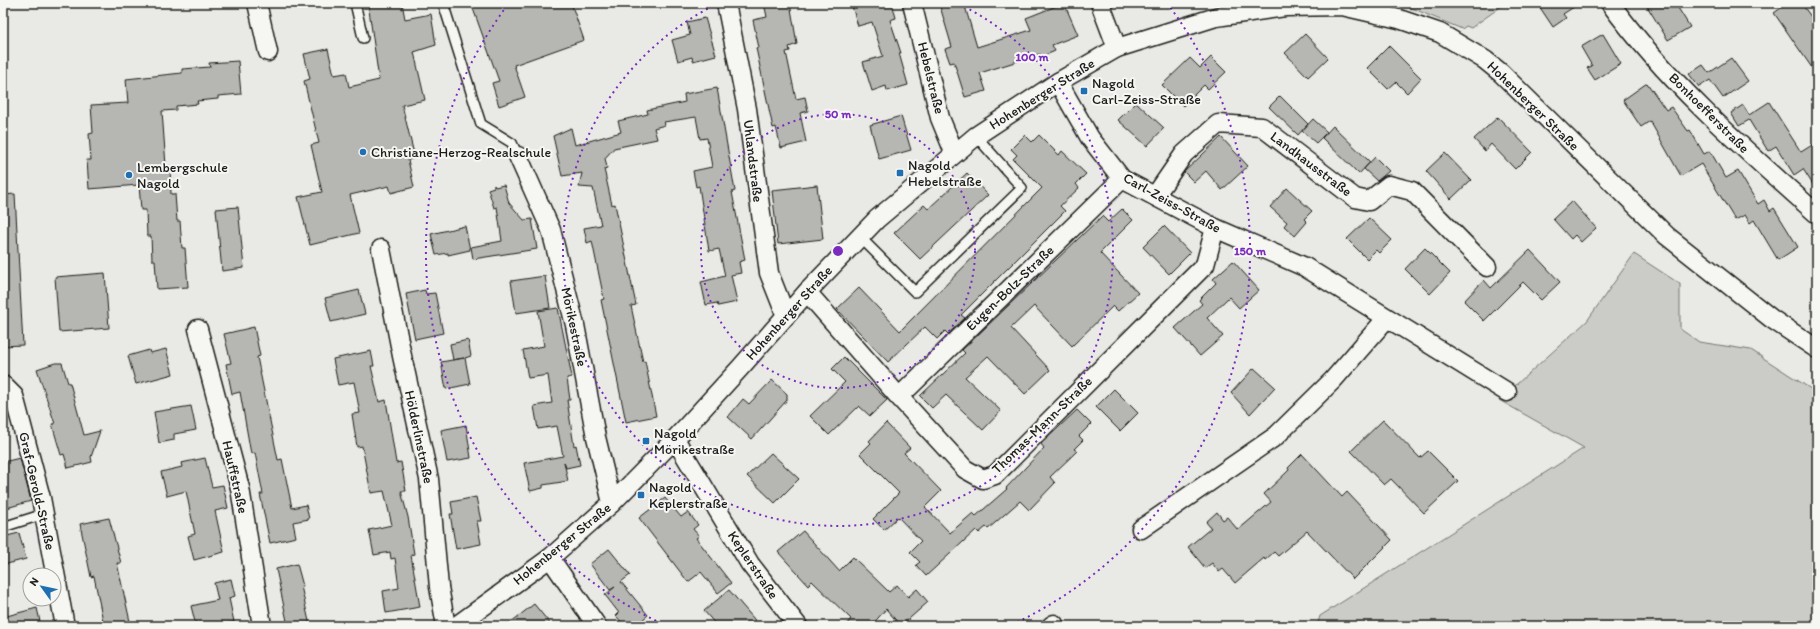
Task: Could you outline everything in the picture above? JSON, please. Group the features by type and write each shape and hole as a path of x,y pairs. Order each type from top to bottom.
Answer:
{"street":[{"path":"257,3 268,52"},
{"name":"Uhlandstraße","path":"726,3 747,108 769,273 786,316"},
{"name":"Hebelstraße","path":"912,3 940,118 954,152"},
{"path":"1100,3 1117,48"},
{"name":"Bonhoefferstraße","path":"1610,3 1662,67 1725,131 1817,214"},
{"name":"Hohenberger Straße","path":"456,626 550,558 612,504 675,439 859,236 954,152 1058,82 1117,48 1216,17 1285,5 1342,6 1399,19 1440,33 1485,60 1507,78 1667,236 1728,286 1772,319 1817,349"},
{"name":"Carl-Zeiss-Straße","path":"1058,82 1090,138 1122,179 1215,228 1304,267 1386,319 1507,392"},
{"name":"Landhausstraße","path":"1155,196 1184,154 1218,124 1262,128 1355,198 1369,201 1389,185 1412,191 1487,267"},
{"name":"Mörikestraße","path":"518,156 551,230 575,325 596,437 612,504"},
{"name":"Eugen-Bolz-Straße","path":"898,397 1122,179"},
{"name":"Thomas-Mann-Straße","path":"807,292 898,397 966,469 983,479 995,474 1205,264 1215,228"},
{"name":"Hölderlinstraße","path":"381,249 402,356 429,479 439,587 446,626"},
{"path":"1141,528 1276,436 1333,380 1386,319"},
{"name":"Hauffstraße","path":"198,329 240,488 262,626"},
{"name":"Graf-Gerold-Straße","path":"3,385 14,396 44,514 65,626"},
{"name":"Keplerstraße","path":"675,439 750,564 798,626"},
{"path":"550,558 597,626"}],"lane":[{"path":"355,3 362,38"},
{"path":"443,3 481,124 512,143 518,156"},
{"path":"859,236 915,292 1022,188 976,136"},
{"path":"3,527 44,514"}],"shaded area":[{"path":"1392,3 1506,3 1471,28 1466,26 1462,29 1414,9"},
{"path":"1634,254 1680,284 1680,329 1699,342 1751,350 1817,393 1817,626 1317,626 1320,616 1584,448 1499,400 1587,321"}],"building":[{"name":"Christiane-Herzog-Realschule","path":"368,3 402,3 405,19 431,14 436,45 414,52 425,100 402,105 415,158 408,160 414,187 391,193 389,186 350,195 359,233 310,245 298,197 322,192 311,145 319,143 304,81 310,79 304,54 328,49 334,75 346,73 349,87 379,80"},
{"path":"471,3 571,3 584,40 514,65 525,97 499,106 492,83 499,81"},
{"path":"764,3 790,3 797,44 789,47 790,51 786,52 796,99 805,97 808,111 800,113 806,142 781,148 776,127 773,128 756,48 759,48 753,20 767,17"},
{"path":"851,3 892,3 896,18 890,20 901,53 899,53 908,85 887,91 886,86 872,91 863,62 883,56 872,22 858,26"},
{"path":"939,3 964,3 977,47 1031,30 1026,18 1064,3 1078,35 1052,45 1055,51 1041,57 1040,54 980,73 986,91 965,97 954,62 950,63 945,49 952,47"},
{"path":"1537,3 1580,3 1563,14 1566,18 1553,27"},
{"path":"1645,3 1675,3 1690,27 1668,40"},
{"path":"1788,3 1801,3 1817,25 1817,75 1774,13"},
{"path":"705,18 716,55 693,61 692,57 678,61 672,40 690,35 687,22"},
{"path":"1305,34 1328,58 1308,77 1285,53"},
{"path":"1603,34 1621,64 1595,80 1587,68 1592,66 1581,47"},
{"path":"1389,46 1421,78 1407,93 1396,82 1388,89 1367,68"},
{"path":"1211,57 1226,72 1208,89 1204,85 1183,106 1162,85 1190,58 1200,68"},
{"path":"1731,58 1748,81 1723,98 1710,80 1699,87 1689,74 1703,65 1709,73"},
{"name":"Lembergschule Nagold","path":"238,61 241,94 218,96 218,99 197,101 198,104 176,106 176,110 162,111 166,166 170,166 171,194 175,194 177,221 180,221 182,248 185,248 188,287 157,289 155,260 152,260 151,236 147,236 146,210 141,210 139,185 89,189 87,160 91,160 89,134 93,133 91,105 128,103 126,79 182,73 182,69 210,67 209,63"},
{"path":"1647,83 1666,110 1671,107 1688,131 1690,130 1704,154 1710,151 1726,178 1738,171 1758,204 1764,200 1770,211 1774,208 1798,247 1778,260 1754,220 1750,223 1745,215 1735,220 1701,164 1681,176 1650,121 1641,127 1623,100"},
{"path":"717,88 735,191 732,192 745,260 739,262 741,273 731,275 737,302 718,306 717,303 706,305 701,282 725,276 719,249 709,251 699,186 696,187 693,171 712,167 707,138 700,139 696,117 664,122 665,125 654,128 657,139 614,148 605,158 607,168 604,169 612,205 615,204 636,305 631,306 643,362 645,361 656,416 626,422 601,300 604,299 592,241 587,243 584,228 601,225 593,188 579,187 582,173 562,176 553,136 571,128 575,145 621,132 618,121 648,114 647,110 685,102 684,94"},
{"path":"1280,96 1308,124 1298,135 1269,107"},
{"path":"1136,102 1164,128 1147,146 1118,120"},
{"path":"1769,102 1801,152 1817,142 1817,191 1803,169 1794,175 1776,146 1768,151 1749,120 1739,126 1731,113 1743,105 1749,115"},
{"path":"901,116 911,150 879,159 870,125"},
{"path":"1498,117 1532,152 1515,169 1491,144 1485,151 1474,139"},
{"path":"1313,119 1327,132 1316,143 1302,131"},
{"path":"1333,126 1370,162 1359,174 1322,138"},
{"path":"1025,135 1032,142 1039,135 1059,155 1062,151 1086,174 1076,184 1079,188 1060,206 1065,211 961,315 965,318 948,334 945,331 937,339 925,327 888,362 837,309 859,288 900,331 1042,188 1013,159 1017,155 1011,149"},
{"path":"1221,137 1248,166 1222,190 1206,171 1194,182 1184,172"},
{"path":"1445,153 1471,180 1451,199 1426,171"},
{"path":"1375,157 1389,171 1377,181 1364,169"},
{"path":"967,173 988,195 920,259 894,233 924,205 928,209"},
{"path":"494,185 495,187 504,185 509,203 524,220 532,219 537,249 473,259 471,247 502,241 497,207 494,208 488,189 494,187"},
{"path":"817,185 823,239 778,244 772,190"},
{"path":"1287,188 1312,211 1304,219 1307,222 1295,236 1284,226 1287,222 1270,207"},
{"path":"15,194 23,345 3,346 3,195"},
{"path":"1572,201 1596,228 1581,242 1575,235 1571,239 1553,219"},
{"path":"238,207 244,268 222,271 216,209"},
{"path":"1122,209 1133,220 1100,253 1138,293 1118,311 1113,306 1072,346 1034,306 1011,328 1050,370 1025,394 988,356 965,377 1001,411 983,430 946,395 932,408 920,396 965,353 962,350 1102,216 1108,222"},
{"path":"1369,218 1392,240 1379,253 1376,250 1367,259 1347,239"},
{"path":"465,226 470,250 448,255 448,253 436,255 431,234"},
{"path":"1164,226 1190,253 1169,274 1143,247"},
{"path":"1425,248 1450,273 1430,294 1405,269"},
{"path":"1530,250 1560,282 1541,300 1523,282 1484,321 1464,301 1484,280 1491,288"},
{"path":"1233,261 1259,290 1239,308 1229,297 1207,318 1223,336 1200,356 1175,328 1202,304 1199,300 1216,283 1213,279"},
{"path":"105,273 109,328 59,332 55,277"},
{"path":"545,276 550,308 516,313 511,281"},
{"path":"359,290 365,314 331,322 325,298"},
{"path":"425,290 426,294 435,293 443,333 415,339 406,294"},
{"path":"558,308 572,377 567,378 570,400 567,400 574,446 576,445 580,465 566,468 564,462 568,481 543,485 543,488 530,491 524,463 563,456 557,426 538,429 534,406 552,403 548,375 528,378 523,350 544,346 538,311"},
{"path":"254,327 260,356 257,357 278,460 282,459 292,508 306,505 309,519 293,522 296,537 270,543 260,494 263,494 255,453 251,454 240,392 232,394 226,364 231,363 224,334"},
{"path":"468,340 471,356 465,358 470,384 446,389 441,362 453,360 450,344"},
{"path":"166,349 173,374 136,384 128,356 149,350 150,353"},
{"path":"371,351 374,366 371,366 379,402 386,400 396,463 401,462 406,491 401,491 408,517 414,554 411,555 420,607 386,613 383,591 399,588 395,558 391,559 390,552 374,555 369,530 392,525 384,491 371,493 362,446 357,447 352,414 360,413 354,382 338,385 333,359"},
{"path":"844,357 887,400 870,416 859,406 829,435 810,416 845,382 832,369"},
{"path":"55,363 62,363 68,383 70,383 84,435 100,431 91,457 92,462 68,468 64,454 61,455 52,424 55,424 37,369"},
{"path":"1254,368 1275,387 1250,414 1231,393"},
{"path":"772,380 787,394 787,400 752,439 728,417 743,399 749,404"},
{"path":"1114,389 1138,413 1120,431 1096,407"},
{"path":"191,406 196,430 174,434 174,440 159,443 154,412"},
{"path":"1077,410 1091,424 1079,436 1083,440 1074,449 1077,451 1050,477 1055,483 1029,510 1020,501 988,529 986,527 979,533 976,530 926,576 916,565 920,562 910,552 921,541 898,517 884,530 873,519 899,493 860,454 871,443 869,441 886,423 910,448 904,453 941,491 925,507 950,533 973,513 976,516 1007,489 1006,488 1044,448 1041,444"},
{"path":"1383,420 1420,458 1428,451 1458,481 1424,513 1391,479 1384,485 1351,451"},
{"path":"466,425 471,458 447,462 441,430"},
{"path":"771,453 799,479 775,503 747,476"},
{"path":"1302,454 1342,497 1347,492 1392,540 1353,579 1307,531 1278,556 1274,552 1265,560 1264,558 1235,583 1223,569 1219,572 1212,563 1205,568 1188,547 1211,528 1206,522 1217,512 1223,520 1227,517 1238,530 1271,502 1264,494 1289,470 1288,468"},
{"path":"20,458 31,501 3,509 3,462"},
{"path":"205,458 212,487 223,485 228,508 215,511 224,552 194,560 188,536 195,534 186,491 167,496 161,472 182,467 181,463"},
{"path":"476,497 481,521 477,521 481,544 456,549 450,514 453,514 451,502"},
{"path":"665,498 681,517 688,512 698,525 693,529 699,536 696,538 731,583 718,593 701,572 688,582 639,518"},
{"path":"109,518 121,563 117,563 131,626 104,626 94,576 91,577 80,524"},
{"path":"803,531 839,571 853,557 889,592 897,585 908,597 917,589 928,602 901,626 886,609 871,626 845,626 851,619 812,581 808,585 778,552"},
{"path":"19,533 26,559 3,565 3,537"},
{"path":"609,549 630,575 621,582 648,615 635,626 625,626 616,616 619,613 605,595 615,587 610,590 590,564"},
{"path":"297,564 303,586 301,586 310,626 288,626 276,569"},
{"path":"231,579 235,596 229,598 234,622 216,626 196,626 191,606 218,600 214,583"},
{"path":"729,590 760,626 717,626 704,611"},
{"path":"534,604 552,626 506,626"},
{"path":"37,608 41,626 3,626 3,617"}],"place":[{"name":"Nagold Carl-Zeiss-Straße","path":"1084,91"},
{"name":"Christiane-Herzog-Realschule","path":"363,152"},
{"name":"Nagold Hebelstraße","path":"900,173"},
{"name":"Lembergschule Nagold","path":"129,175"},
{"name":"Nagold Mörikestraße","path":"646,441"},
{"name":"Nagold Keplerstraße","path":"641,495"}]}
